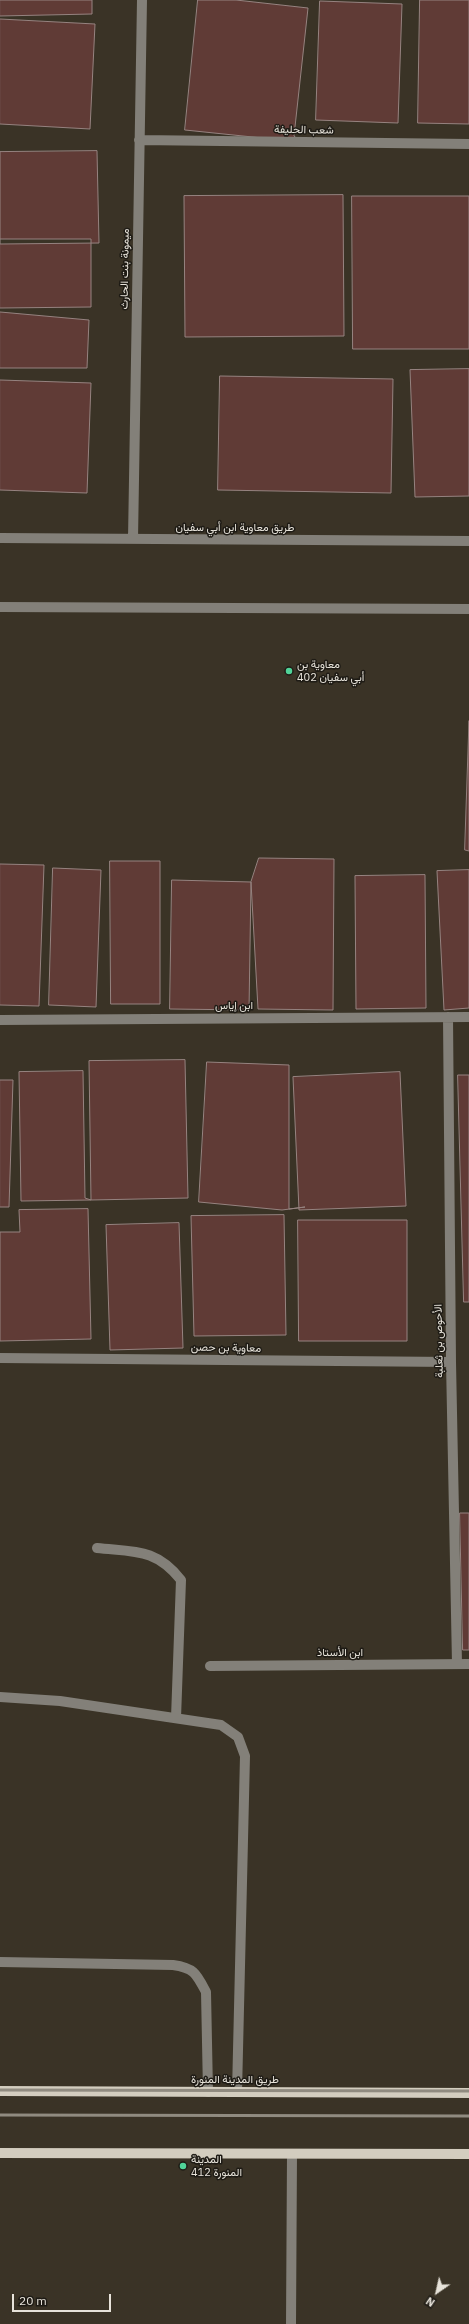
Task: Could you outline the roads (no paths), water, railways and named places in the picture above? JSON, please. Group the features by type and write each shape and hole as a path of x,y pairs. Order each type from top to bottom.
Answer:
{"main road":[{"name":"طريق المدينة المنورة","path":"0,2091 469,2092"},
{"path":"0,2153 469,2154"}],"street":[{"name":"ميمونة بنت الحارث","path":"133,539 142,0"},
{"name":"شعب الحليفة","path":"139,140 469,144"},
{"name":"طريق معاوية ابن أبي سفيان","path":"0,538 469,540"},
{"path":"0,607 469,609"},
{"name":"الأحوص بن ثعلبة","path":"448,1017 451,1362 457,1664"},
{"name":"ابن إياس","path":"0,1020 469,1017"},
{"name":"معاوية بن حصن","path":"0,1358 451,1362"},
{"path":"97,1548 146,1553 160,1558 172,1567 181,1580 176,1718"},
{"name":"ابن الأستاذ","path":"210,1666 469,1664"},
{"path":"0,1697 60,1701 221,1725 238,1737 244,1756 237,2092"},
{"path":"0,1962 167,1965 188,1967 198,1978 206,1992 208,2092"},
{"path":"291,2324 292,2154"}],"railway":[{"path":"0,2090 469,2091"},
{"path":"0,2115 469,2116"}],"place":[{"name":"معاوية بن أبي سفيان 402","path":"289,671"},
{"name":"المدينة المنورة 412","path":"183,2166"}]}
